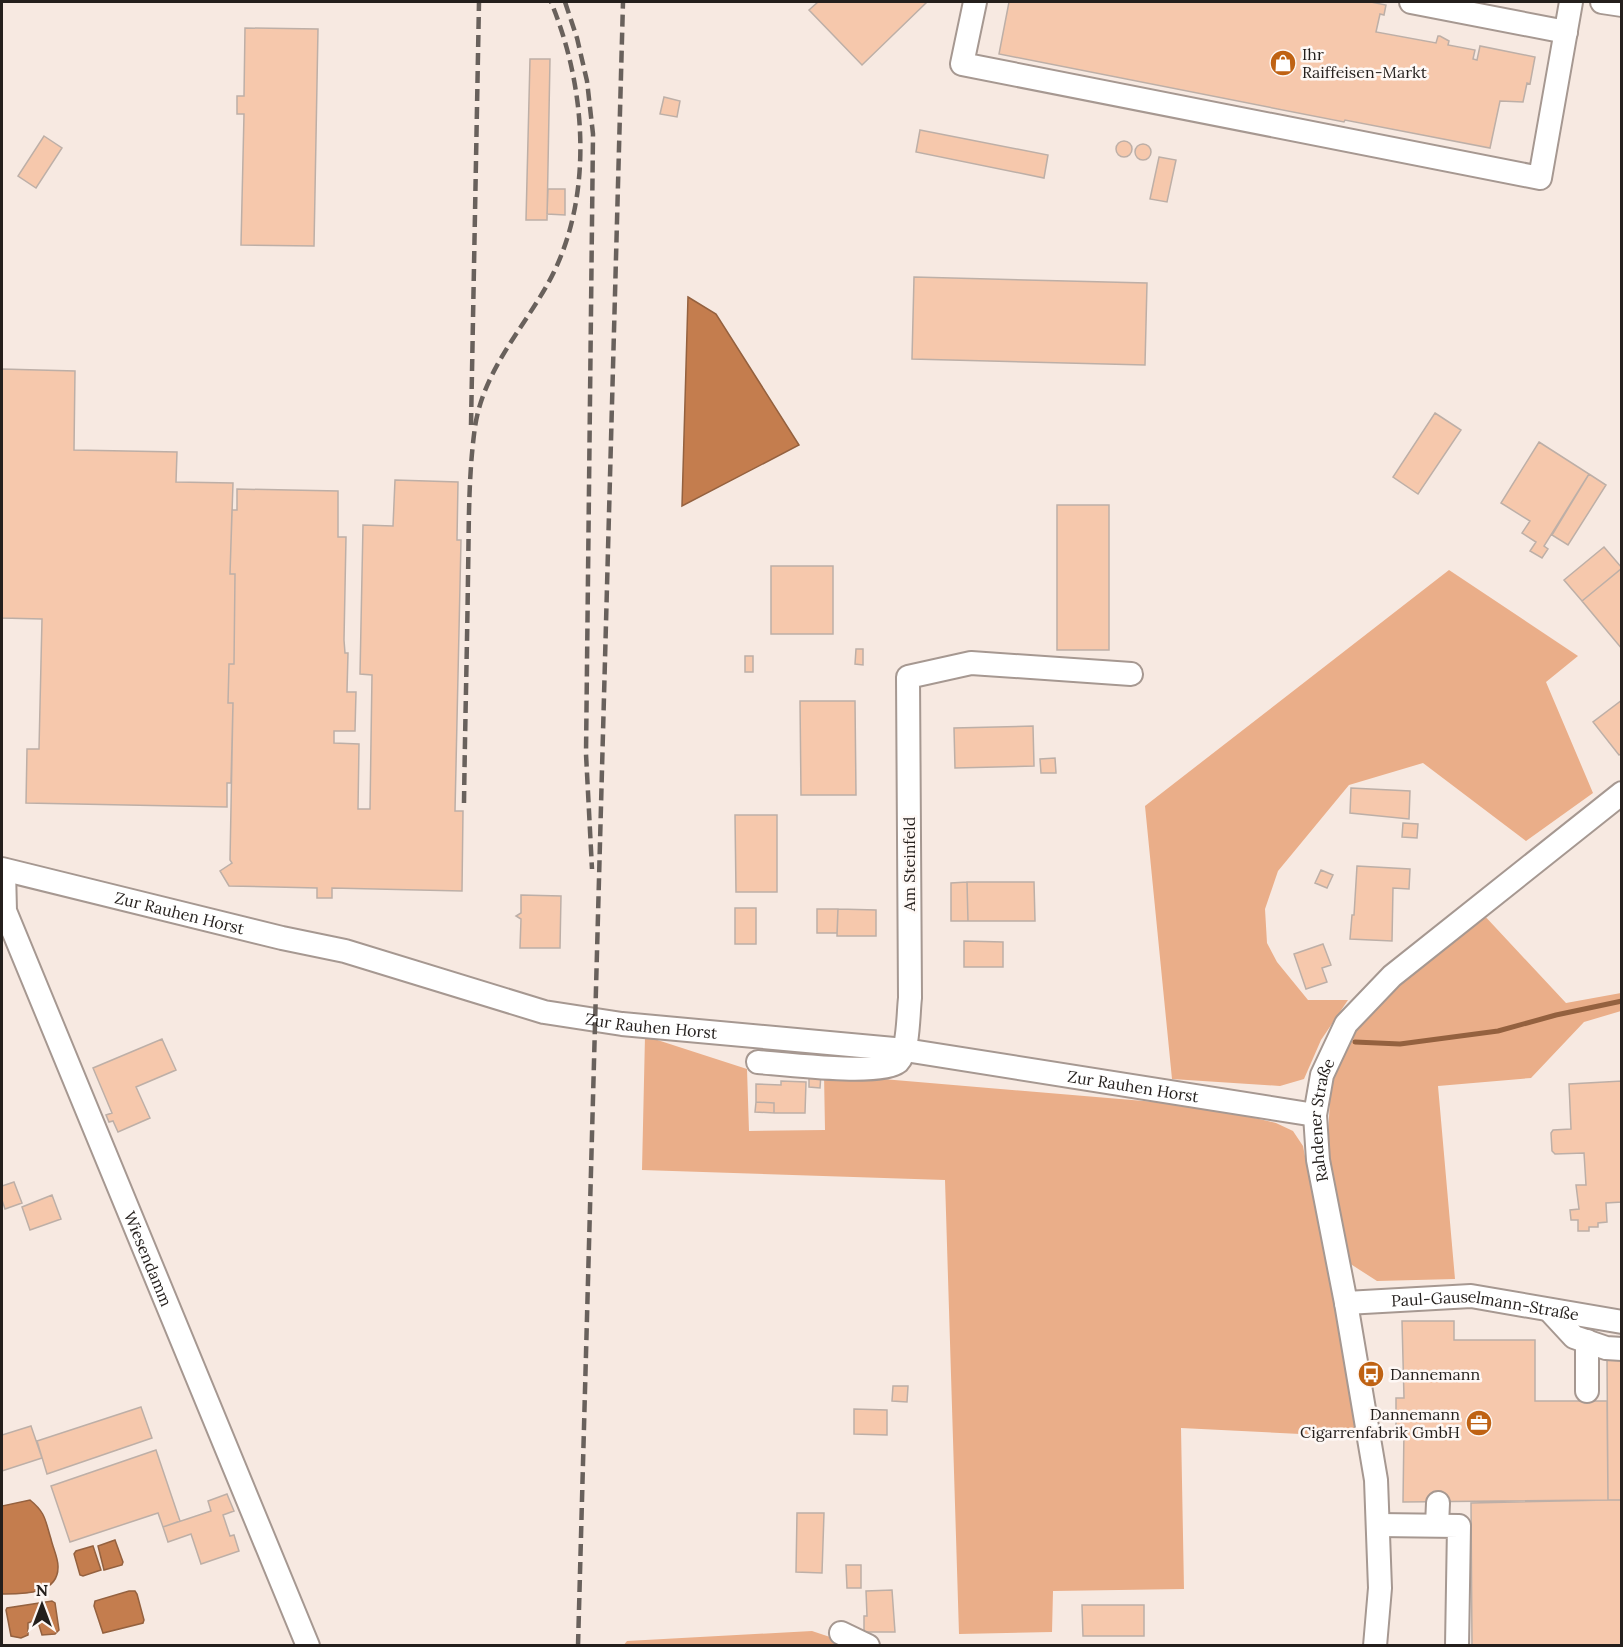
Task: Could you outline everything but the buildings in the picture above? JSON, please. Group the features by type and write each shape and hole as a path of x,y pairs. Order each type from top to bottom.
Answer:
{"street":[{"path":"975,2 963,64 1540,178 1571,2"},
{"path":"1411,2 1566,32"},
{"path":"1602,2 1622,5"},
{"name":"Am Steinfeld","path":"905,1050 910,998 908,677 971,663 1131,674"},
{"name":"Rahdener Straße","path":"1375,1646 1380,1588 1376,1480 1346,1303 1318,1160 1315,1115 1322,1075 1346,1024 1392,976 1622,793"},
{"name":"Zur Rauhen Horst","path":"3,869 345,951 544,1012 622,1024 905,1050 1315,1115"},
{"name":"Wiesendamm","path":"3,869 5,911 308,1646"},
{"path":"758,1062 882,1068 897,1062 905,1050"},
{"name":"Paul-Gauselmann-Straße","path":"1346,1303 1471,1296 1622,1322"},
{"path":"1549,1310 1574,1337 1606,1348 1622,1349"},
{"path":"1587,1341 1587,1391"},
{"path":"1378,1525 1437,1514 1459,1526 1457,1646"},
{"path":"841,1633 868,1646"}],"shaded area":[{"path":"688,297 716,314 799,445 682,506"},
{"path":"1449,570 1578,656 1546,682 1593,793 1526,841 1423,763 1349,785 1278,871 1265,909 1267,943 1277,962 1308,1000 1348,1000 1321,1040 1304,1079 1280,1086 1172,1079 1145,806"},
{"path":"1482,913 1566,1003 1621,993 1621,1011 1584,1022 1531,1078 1438,1086 1455,1279 1377,1281 1349,1263 1327,1152 1331,1083 1351,1037 1388,991"},
{"path":"645,1036 747,1069 749,1131 825,1130 824,1074 1203,1106 1276,1123 1293,1131 1303,1146 1361,1437 1181,1428 1184,1589 1053,1591 1052,1632 959,1634 945,1180 642,1170"},
{"path":"30,1500 42,1513 46,1522 57,1560 57,1576 46,1588 38,1591 3,1594 2,1506"},
{"path":"115,1540 122,1565 104,1570 98,1546"},
{"path":"93,1546 101,1570 80,1575 74,1554 76,1551"},
{"path":"135,1591 137,1594 143,1623 103,1633 94,1606 95,1601"},
{"path":"52,1601 55,1603 59,1630 55,1634 42,1635 38,1622 35,1620 28,1623 28,1635 21,1638 11,1636 7,1608"},
{"path":"812,1631 854,1645 623,1646 627,1641"}],"waterway":[{"path":"1355,1042 1400,1044 1498,1031 1556,1015 1622,1001"}],"railway":[{"path":"471,425 479,2"},
{"path":"464,803 469,502 475,427 479,407 494,371 546,287 562,254 573,219 579,182 578,108 572,71 551,2"},
{"path":"565,2 577,38 587,81 593,134 586,754 592,869"},
{"path":"578,1646 623,2"}],"place":[{"name":"Ihr Raiffeisen-Markt","path":"1283,63"},
{"name":"Dannemann","path":"1371,1374"},
{"name":"Dannemann Cigarrenfabrik GmbH","path":"1479,1423"}]}
